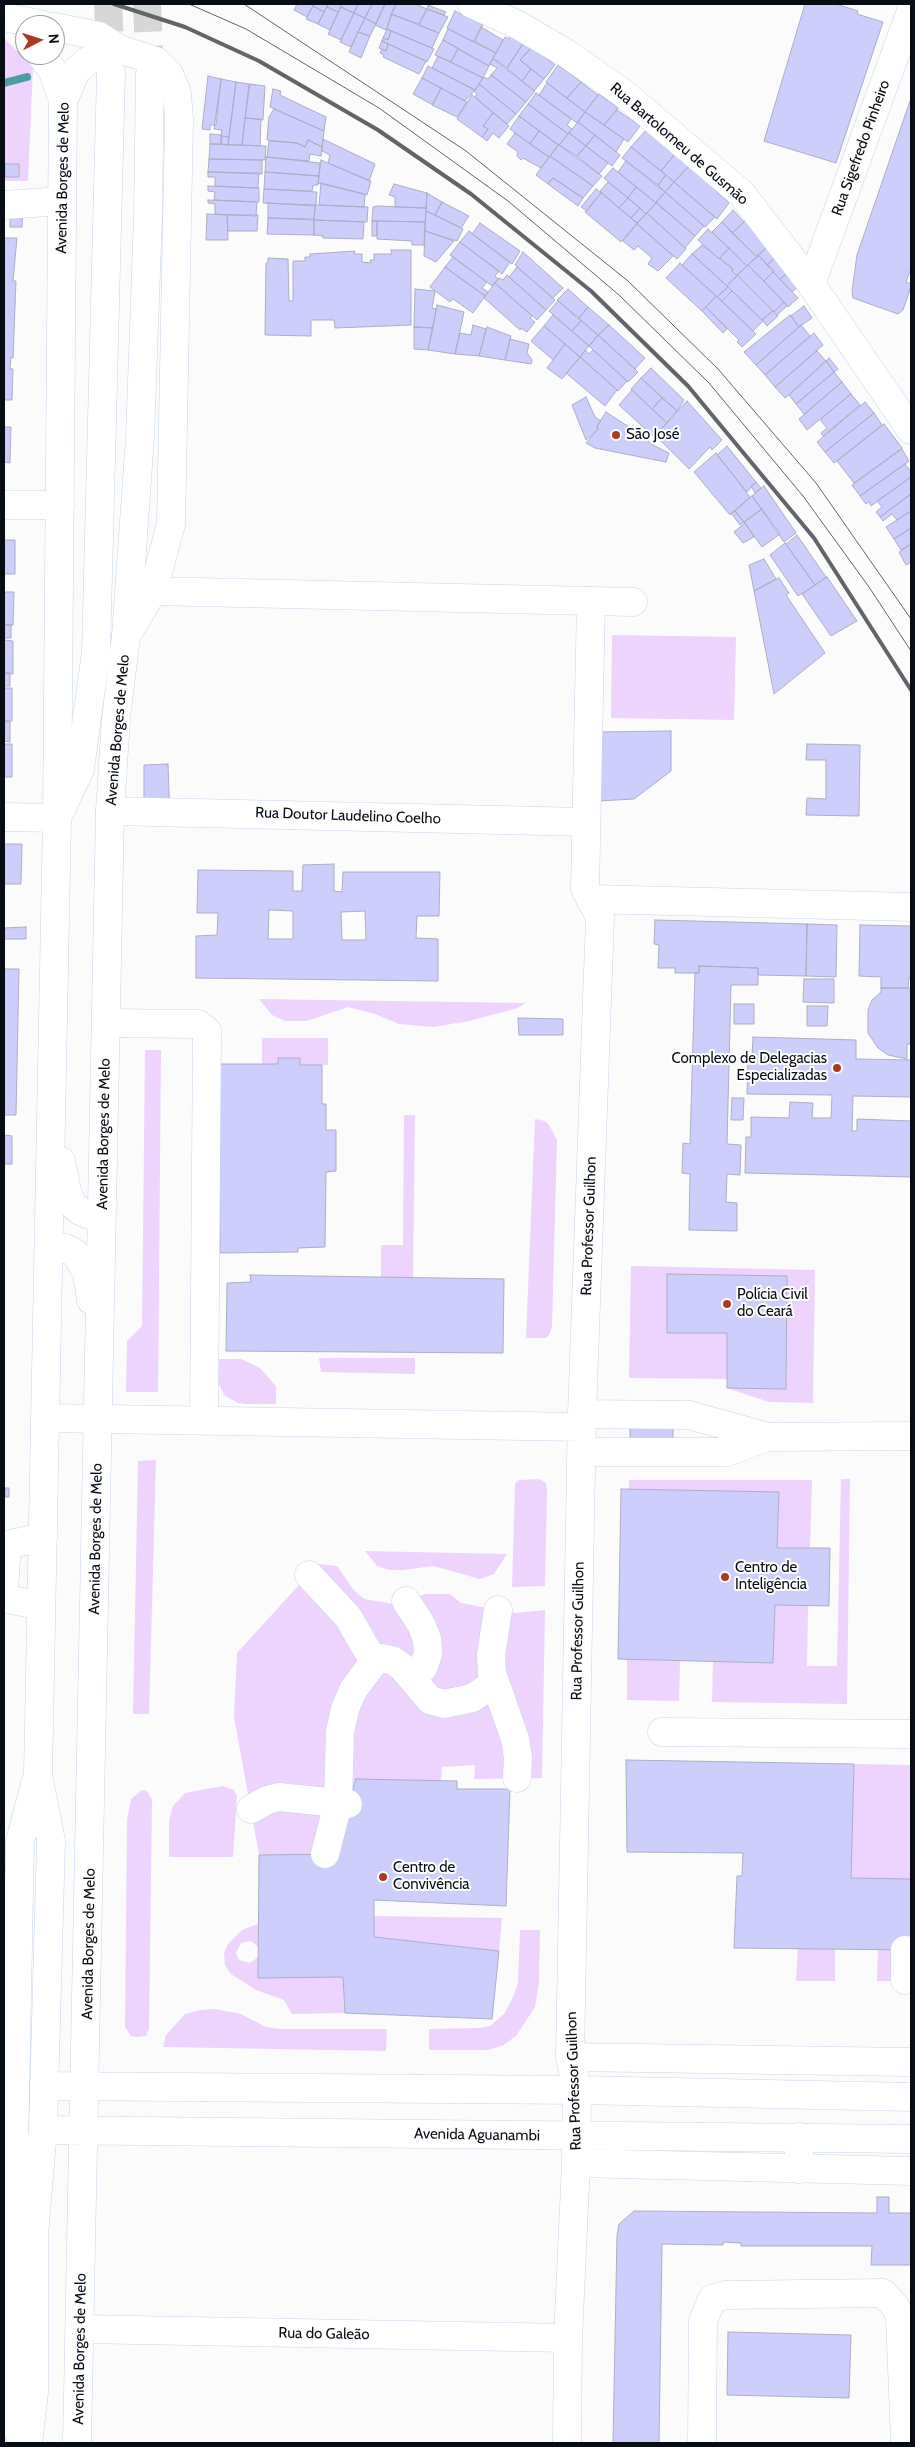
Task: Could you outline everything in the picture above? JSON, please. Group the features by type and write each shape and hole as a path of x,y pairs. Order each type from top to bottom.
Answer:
{"main road":[{"name":"Rua Bartolomeu de Gusmão","path":"472,4 518,25 566,53 623,93 742,194 811,284 911,430"},
{"name":"Rua Sigefredo Pinheiro","path":"811,284 911,11"},
{"path":"4,22 15,30"},
{"path":"65,31 106,48"},
{"name":"Avenida Borges de Melo","path":"28,2443 34,2393 34,2235 43,2130 51,1841 38,1775 57,818 63,101 76,71 89,60 104,52 106,48"},
{"name":"Avenida Borges de Melo","path":"106,48 156,61 169,74 177,93 179,119 171,524 153,591 126,636"},
{"name":"Avenida Borges de Melo","path":"57,818 80,769 96,652 106,48"},
{"path":"48,65 53,71 63,101"},
{"name":"Avenida Borges de Melo","path":"77,2443 86,2086 110,811 116,719 126,636 140,437 148,216 150,74"},
{"path":"4,205 62,201"},
{"path":"4,505 60,504"},
{"path":"153,591 633,602"},
{"name":"Rua Professor Guilhon","path":"566,2443 568,2338 576,2163 577,2090 570,2056 582,1431 600,917 585,889 591,601"},
{"name":"Rua Doutor Laudelino Coelho","path":"110,811 585,822"},
{"path":"4,817 57,818"},
{"path":"590,899 911,907"},
{"path":"106,1023 198,1024 207,1031 204,1421"},
{"path":"51,1110 67,1191 72,1204 80,1211 90,1215 95,1214 103,1204"},
{"path":"49,1250 60,1248 70,1250 83,1264 87,1273 100,1358"},
{"path":"582,1431 689,1415 768,1437 911,1436"},
{"path":"45,1418 582,1431 727,1452 768,1437"},
{"path":"41,1606 8,1599 4,1588 7,1548 11,1544 42,1537"},
{"path":"308,1576 348,1616 374,1662"},
{"path":"406,1601 421,1624 427,1639 428,1654 423,1668 412,1678"},
{"path":"498,1610 491,1655 495,1684 515,1739 518,1757 517,1778"},
{"path":"325,1854 343,1804 340,1732 345,1709 353,1690 374,1662 381,1658 392,1660 402,1667 430,1700 444,1704 472,1698 495,1684"},
{"path":"662,1732 911,1734"},
{"name":"Avenida Borges de Melo","path":"20,2443 14,2392 11,2305 20,1841 38,1775"},
{"path":"251,1810 267,1800 279,1797 343,1804"},
{"path":"905,1950 905,1980"},
{"path":"570,2056 911,2062"},
{"path":"44,2086 577,2090 911,2097"},
{"name":"Avenida Aguanambi","path":"43,2130 911,2139"},
{"path":"799,2169 800,2137"},
{"path":"576,2163 911,2171"},
{"path":"702,2443 703,2321 712,2298 725,2295 883,2293 896,2306 900,2317 906,2443"},
{"name":"Rua do Galeão","path":"80,2329 568,2338"}],"shaded area":[{"path":"4,38 15,49 15,65 31,65 33,67 28,181 4,181"},
{"path":"612,635 736,637 734,720 611,718"},
{"path":"259,999 525,1003 518,1008 469,1021 434,1027 399,1024 375,1014 348,1007 307,1021 285,1021 272,1015"},
{"path":"262,1038 328,1038 328,1065 300,1065 299,1058 278,1058 278,1064 262,1064"},
{"path":"145,1050 161,1050 158,1392 126,1392 127,1341 142,1326"},
{"path":"404,1115 415,1115 413,1279 381,1279 381,1245 403,1245"},
{"path":"535,1119 545,1121 557,1140 552,1326 550,1334 546,1338 526,1338"},
{"path":"631,1266 815,1270 813,1403 769,1402 727,1388 786,1389 787,1276 667,1275 667,1333 727,1333 727,1379 629,1378"},
{"path":"319,1358 415,1358 415,1374 321,1372"},
{"path":"218,1359 241,1359 260,1368 276,1386 276,1404 238,1403 225,1396 218,1383"},
{"path":"156,1460 149,1714 133,1714 138,1461"},
{"path":"540,1479 546,1483 547,1491 545,1586 512,1587 515,1484 519,1480"},
{"path":"841,1479 850,1479 847,1704 712,1702 713,1661 773,1662 775,1605 808,1606 807,1666 837,1666"},
{"path":"629,1480 812,1480 810,1548 777,1548 778,1492 629,1489"},
{"path":"365,1551 507,1554 494,1574 480,1579 433,1566 389,1570 377,1566"},
{"path":"318,1564 337,1566 353,1589 364,1599 394,1604 426,1594 450,1594 461,1603 498,1610 516,1613 545,1610 542,1778 474,1779 475,1765 442,1767 441,1781 356,1779 334,1854 259,1855 234,1717 237,1653"},
{"path":"627,1659 680,1661 679,1701 627,1700"},
{"path":"854,1764 911,1765 911,1879 851,1878"},
{"path":"223,1786 234,1790 237,1796 233,1857 169,1857 169,1821 173,1806 185,1793"},
{"path":"142,1790 147,1791 152,1800 149,2029 146,2036 136,2037 131,2036 125,2027 127,1819 131,1799"},
{"path":"374,1916 502,1918 499,1951 374,1937"},
{"path":"258,1924 258,1947 251,1941 241,1943 236,1953 239,1960 250,1963 258,1957 258,1978 343,1977 345,2013 292,2014 284,2000 256,1990 231,1974 225,1965 224,1953 228,1944 242,1930"},
{"path":"520,1930 540,1930 539,1982 535,2007 516,2036 502,2046 487,2050 429,2050 429,2029 490,2026 504,2014 518,1983"},
{"path":"798,1948 835,1949 835,1981 796,1981"},
{"path":"878,1949 911,1950 899,1981 877,1981"},
{"path":"215,2009 241,2014 266,2027 279,2029 387,2029 386,2051 163,2047 166,2035 185,2014"}],"building":[{"path":"297,4 314,4 307,17 294,10"},
{"path":"314,4 328,4 324,12 313,6"},
{"path":"328,4 342,4 338,12 327,7"},
{"path":"342,4 358,4 354,13 341,7"},
{"path":"358,4 372,4 365,18 354,13"},
{"path":"372,4 385,4 376,24 365,18"},
{"path":"385,4 396,4 386,30 375,25"},
{"path":"396,4 415,4 427,9 419,24 391,14"},
{"path":"805,4 836,4 858,11 857,14 883,22 836,163 764,141"},
{"path":"428,5 446,12 444,15 427,9"},
{"path":"313,6 324,12 318,24 306,19"},
{"path":"327,7 338,12 330,30 318,24"},
{"path":"341,7 354,13 341,40 328,34"},
{"path":"427,9 448,17 439,33 419,25"},
{"path":"455,11 483,25 474,42 447,28"},
{"path":"354,13 365,18 351,47 340,42"},
{"path":"391,14 439,33 432,48 387,29"},
{"path":"365,18 376,24 370,36 358,32"},
{"path":"481,27 503,40 496,53 474,41"},
{"path":"387,29 391,31 388,40 383,38"},
{"path":"448,29 496,53 489,66 443,40"},
{"path":"391,31 434,49 427,62 382,41 383,38 388,40"},
{"path":"358,32 370,36 361,58 349,52"},
{"path":"511,34 524,42 507,68 493,58 505,37 509,39"},
{"path":"443,40 458,48 451,62 435,55"},
{"path":"382,41 388,44 386,51 379,48"},
{"path":"524,42 532,47 520,60 531,69 522,81 507,68"},
{"path":"388,44 426,61 419,74 383,57 384,55 380,53 382,49 386,51"},
{"path":"532,47 555,65 544,79 520,60"},
{"path":"458,49 489,66 483,78 451,62"},
{"path":"438,56 483,78 475,90 432,68"},
{"path":"493,59 535,91 526,102 491,75 497,68 490,64"},
{"path":"558,65 581,82 567,98 546,82"},
{"path":"428,66 475,90 465,101 422,78"},
{"path":"531,69 544,79 534,91 522,81"},
{"path":"491,75 526,102 516,114 479,84 483,77 488,79"},
{"path":"208,76 221,79 216,125 210,125 210,130 202,129"},
{"path":"422,78 441,88 433,105 413,94"},
{"path":"221,79 236,82 229,137 221,136 222,130 214,129"},
{"path":"236,82 249,84 242,145 228,145"},
{"path":"581,82 598,95 585,112 567,98"},
{"path":"547,83 585,112 577,123 539,95"},
{"path":"250,84 265,86 263,120 245,118"},
{"path":"479,84 516,114 507,124 475,97 477,94 474,91"},
{"path":"441,88 467,102 457,117 432,105"},
{"path":"273,89 281,91 280,95 326,117 324,131 270,107"},
{"path":"536,93 571,119 567,125 572,129 568,134 528,104"},
{"path":"599,94 618,108 604,125 585,112"},
{"path":"472,95 493,113 483,126 488,129 482,137 457,119"},
{"path":"911,98 911,268 906,282 911,284 911,286 903,310 898,314 853,298 852,291 857,255"},
{"path":"528,104 568,134 559,145 519,116"},
{"path":"274,109 324,131 322,147 308,140 305,147 297,143 267,140 269,117"},
{"path":"617,110 640,126 628,142 604,125"},
{"path":"585,112 624,139 616,152 578,122"},
{"path":"493,113 509,126 499,138 493,133 487,141 482,137 488,129 483,126"},
{"path":"519,116 539,131 530,144 510,129"},
{"path":"245,118 261,119 260,146 242,145"},
{"path":"578,122 595,135 586,146 569,133"},
{"path":"646,130 675,154 661,171 631,147"},
{"path":"539,131 558,145 549,157 530,144"},
{"path":"515,133 549,157 541,168 523,158 521,160 517,156 518,152 507,144"},
{"path":"569,133 586,146 577,156 559,145"},
{"path":"210,134 222,135 221,144 210,144"},
{"path":"595,135 620,155 612,166 586,146"},
{"path":"221,136 229,137 228,145 221,144"},
{"path":"323,139 375,164 369,181 328,163 330,155 322,151"},
{"path":"308,140 322,147 321,156 310,154 309,161 267,157 269,141 297,143 305,147"},
{"path":"210,144 266,146 265,160 209,159"},
{"path":"559,145 602,176 593,186 550,156"},
{"path":"586,146 608,163 599,174 577,156"},
{"path":"631,147 666,175 658,185 622,158"},
{"path":"675,154 689,166 674,182 661,171"},
{"path":"550,156 593,186 583,198 553,178 548,184 536,175"},
{"path":"266,157 320,163 319,176 265,172"},
{"path":"209,159 262,160 262,174 208,172"},
{"path":"321,160 371,181 367,195 318,183"},
{"path":"626,161 665,192 656,203 618,172"},
{"path":"5,164 19,164 19,177 5,177"},
{"path":"689,166 729,203 717,219 674,182"},
{"path":"613,168 636,187 628,198 604,178"},
{"path":"208,172 259,173 258,188 215,186 215,177 208,177"},
{"path":"265,172 319,176 318,185 313,185 312,191 264,189"},
{"path":"666,175 674,182 665,192 658,185"},
{"path":"553,178 583,198 578,206 548,184"},
{"path":"608,182 628,198 619,208 600,191"},
{"path":"674,182 715,217 705,227 665,192"},
{"path":"321,183 365,194 364,207 319,205"},
{"path":"394,184 427,193 426,208 395,207 395,197 389,195"},
{"path":"208,186 259,188 259,202 214,200 215,192 208,191"},
{"path":"636,187 656,203 646,214 628,198"},
{"path":"264,189 317,192 316,205 263,203"},
{"path":"596,189 601,193 587,211 581,207"},
{"path":"665,192 704,226 695,236 656,202"},
{"path":"427,193 442,202 435,215 426,211"},
{"path":"601,193 637,223 621,242 585,212"},
{"path":"628,198 640,208 631,218 619,208"},
{"path":"208,200 257,202 256,216 215,214 215,204 208,203"},
{"path":"442,202 469,216 461,228 435,215"},
{"path":"268,203 315,206 314,219 268,218"},
{"path":"656,203 695,236 685,248 647,213"},
{"path":"315,205 368,207 367,222 314,220"},
{"path":"10,207 23,207 22,227 10,227"},
{"path":"373,207 426,208 425,222 372,221"},
{"path":"640,208 646,214 637,223 631,218"},
{"path":"733,210 744,222 732,233 722,222"},
{"path":"426,211 463,229 457,241 425,231"},
{"path":"647,213 686,249 677,259 637,224"},
{"path":"207,214 227,215 228,240 206,240"},
{"path":"227,215 258,215 257,231 228,231"},
{"path":"268,218 314,220 314,235 267,234"},
{"path":"314,220 364,222 363,239 323,238 323,236 314,235"},
{"path":"372,221 377,221 377,236 372,236"},
{"path":"377,221 425,222 424,245 412,245 412,241 377,239"},
{"path":"745,221 769,245 757,257 732,233"},
{"path":"722,222 757,257 747,266 712,232"},
{"path":"480,223 520,251 512,264 472,234"},
{"path":"637,224 673,256 658,271 648,264 652,258 638,246 634,250 623,241"},
{"path":"708,229 729,248 719,259 698,240"},
{"path":"425,231 454,241 436,262 424,256"},
{"path":"469,231 510,262 502,274 460,242"},
{"path":"4,238 17,238 13,281 16,281 13,358 11,357 10,369 13,369 12,400 4,400"},
{"path":"460,242 499,271 495,276 498,279 492,286 450,255"},
{"path":"702,245 733,269 732,271 737,276 727,286 692,254"},
{"path":"769,245 776,257 767,265 758,255"},
{"path":"729,248 747,266 737,276 732,271 733,269 720,258"},
{"path":"391,250 411,250 411,325 335,328 334,320 311,320 311,336 265,335 266,263 268,263 268,258 288,259 289,301 293,301 293,261 305,261 305,257 310,257 310,254 355,251 354,254 362,254 362,262 371,263 370,260 374,260 374,254 392,254"},
{"path":"523,252 563,288 553,298 515,265"},
{"path":"692,254 728,287 717,297 682,265"},
{"path":"758,255 774,271 764,281 748,265"},
{"path":"453,257 487,282 482,288 488,292 485,296 445,267"},
{"path":"776,257 788,273 780,279 767,265"},
{"path":"680,263 716,296 702,311 666,278"},
{"path":"748,265 784,302 774,312 737,275"},
{"path":"445,267 485,296 473,313 453,299 450,302 430,287"},
{"path":"517,267 555,300 546,310 509,277"},
{"path":"773,272 798,298 788,307 764,281"},
{"path":"788,273 798,287 792,292 780,279"},
{"path":"507,275 546,310 537,320 495,283 499,278 503,280"},
{"path":"737,275 773,311 762,320 727,286"},
{"path":"495,283 532,316 530,318 535,322 527,332 521,328 520,330 484,298"},
{"path":"728,287 732,291 722,301 717,297"},
{"path":"415,289 435,291 432,308 436,309 433,328 414,327"},
{"path":"568,289 588,307 579,318 557,300"},
{"path":"732,291 763,321 753,331 722,301"},
{"path":"716,296 756,334 742,347 737,342 739,340 706,307"},
{"path":"558,301 581,321 572,331 549,311"},
{"path":"784,302 787,306 777,315 774,312"},
{"path":"437,305 464,312 455,354 428,350"},
{"path":"804,306 812,318 799,327 791,316"},
{"path":"588,307 609,325 598,335 579,318"},
{"path":"706,307 727,329 723,333 702,311"},
{"path":"773,311 778,316 767,326 762,320"},
{"path":"553,315 589,346 580,357 544,326"},
{"path":"790,315 799,327 756,365 744,352"},
{"path":"581,321 598,335 589,346 572,331"},
{"path":"473,325 486,329 479,356 455,354 460,333 471,335"},
{"path":"609,325 645,358 635,369 598,335"},
{"path":"801,325 810,336 765,375 756,365"},
{"path":"544,326 565,344 553,360 531,341"},
{"path":"414,327 433,328 428,350 414,349"},
{"path":"487,327 511,336 505,360 479,356"},
{"path":"814,333 823,345 775,387 765,375"},
{"path":"598,335 638,372 628,382 589,346"},
{"path":"510,339 529,344 527,353 532,360 531,364 505,360"},
{"path":"565,344 580,357 562,379 547,368"},
{"path":"585,350 589,354 593,350 627,381 618,391 580,357"},
{"path":"817,351 826,361 785,398 775,387"},
{"path":"580,357 617,390 605,406 566,373"},
{"path":"829,358 838,369 834,372 826,361"},
{"path":"826,361 834,372 796,404 789,395"},
{"path":"651,368 684,400 677,411 641,378"},
{"path":"834,372 842,382 804,414 796,404"},
{"path":"641,378 662,398 652,409 631,389"},
{"path":"842,382 851,394 807,430 799,419"},
{"path":"632,390 667,423 654,437 619,405"},
{"path":"851,394 860,405 823,436 821,433 827,428 821,421 822,418"},
{"path":"586,397 595,417 601,421 597,426 598,429 586,440 572,405"},
{"path":"662,398 677,411 667,423 652,409"},
{"path":"687,401 722,440 712,450 710,447 689,469 655,435"},
{"path":"865,402 874,413 825,452 817,442"},
{"name":"São José","path":"606,412 629,427 628,429 649,441 649,443 669,453 666,462 595,448 586,443 598,429 597,426"},
{"path":"874,413 882,425 834,463 825,452"},
{"path":"884,424 902,448 854,483 837,461"},
{"path":"4,427 11,427 10,463 4,462"},
{"path":"727,446 756,482 747,492 717,455"},
{"path":"902,449 909,461 860,496 852,485"},
{"path":"716,453 750,497 730,515 694,472"},
{"path":"905,464 911,472 911,477 871,506 869,502 866,504 860,496"},
{"path":"911,477 911,494 880,517 876,512 882,507 877,501"},
{"path":"756,482 761,488 755,493 751,486"},
{"path":"764,486 796,533 784,542 752,496"},
{"path":"911,494 911,511 897,520 892,514 883,521 880,517"},
{"path":"752,496 762,509 744,522 735,511"},
{"path":"762,509 780,534 762,547 744,522"},
{"path":"735,511 744,522 740,525 731,513"},
{"path":"911,511 911,528 894,539 886,527"},
{"path":"745,523 754,537 743,543 734,532"},
{"path":"911,528 911,544 901,550 894,539"},
{"path":"797,535 826,577 815,585 786,544"},
{"path":"4,540 15,540 15,574 4,574"},
{"path":"785,543 815,585 798,596 770,555"},
{"path":"911,544 911,562 906,565 899,552"},
{"path":"764,559 776,579 754,591 749,565"},
{"path":"827,577 857,621 831,636 802,594"},
{"path":"779,578 789,593 786,595 825,653 774,694 754,591"},
{"path":"4,592 14,592 13,625 4,625"},
{"path":"4,625 11,625 11,638 4,638"},
{"path":"4,640 13,641 13,674 4,673"},
{"path":"4,673 10,673 10,686 4,686"},
{"path":"4,688 12,688 12,721 4,721"},
{"path":"4,721 10,722 10,742 4,741"},
{"path":"671,731 671,771 634,799 599,801 598,732"},
{"path":"4,744 12,744 12,777 4,777"},
{"path":"807,744 860,745 859,816 806,815 807,798 826,799 826,760 806,760"},
{"path":"168,764 170,821 144,810 144,765"},
{"path":"4,844 22,844 21,884 4,884"},
{"path":"334,864 334,891 342,892 343,872 440,872 439,916 417,916 416,938 438,939 438,981 196,978 196,936 217,935 218,913 197,913 198,870 293,871 293,891 302,891 303,865","holes":["269,910 293,911 293,939 268,939","365,911 366,940 342,940 341,912"]},
{"path":"655,920 807,924 806,976 758,975 758,968 699,966 699,973 675,973 675,968 658,968 659,945 654,944"},
{"path":"807,924 837,925 836,977 806,976"},
{"path":"860,925 911,926 911,978 909,978 908,988 881,988 881,977 859,976"},
{"path":"26,927 26,939 4,939 4,928"},
{"path":"699,966 758,968 758,985 731,985 727,1144 741,1145 740,1175 727,1174 726,1202 737,1203 737,1231 689,1230 690,1174 682,1173 683,1143 690,1144 695,973 699,973"},
{"path":"4,969 19,969 16,1115 4,1115"},
{"path":"804,979 834,979 834,1003 803,1002"},
{"path":"881,988 911,988 911,1044 907,1044 907,1059 888,1055 878,1048 868,1033 868,1010 872,1000 881,992"},
{"path":"734,1004 754,1004 754,1024 734,1024"},
{"path":"807,1006 828,1006 827,1026 807,1026"},
{"path":"518,1018 563,1019 563,1035 519,1035"},
{"path":"753,1037 856,1040 856,1059 911,1060 911,1097 853,1096 852,1131 857,1131 857,1119 911,1121 911,1177 745,1173 746,1137 751,1137 751,1117 789,1118 790,1102 813,1103 812,1118 831,1118 832,1095 747,1094 748,1057 752,1057"},
{"path":"278,1058 300,1058 300,1065 322,1065 322,1104 326,1104 326,1130 336,1130 336,1171 326,1172 325,1247 298,1248 298,1252 220,1253 219,1079 213,1064 278,1064"},
{"path":"732,1098 744,1098 743,1120 731,1120"},
{"path":"4,1135 12,1136 12,1164 4,1164"},
{"name":"Polícia Civil do Ceará","path":"667,1274 787,1276 786,1389 727,1388 727,1333 667,1333"},
{"path":"250,1275 504,1279 503,1353 226,1351 227,1283 251,1282"},
{"path":"630,1427 673,1428 673,1442 630,1443"},
{"path":"5,1488 9,1488 9,1497 5,1497"},
{"name":"Centro de Inteligência","path":"621,1489 779,1492 777,1548 830,1548 829,1606 775,1605 773,1663 618,1659"},
{"path":"626,1760 854,1764 851,1878 911,1879 911,1950 734,1948 737,1876 742,1876 743,1853 627,1852"},
{"name":"Centro de Convivência","path":"356,1779 457,1781 457,1789 510,1789 506,1906 374,1900 374,1937 499,1951 492,2019 345,2013 343,1977 258,1978 259,1855 334,1854"},
{"path":"877,2197 889,2197 889,2213 911,2213 911,2265 871,2265 872,2246 741,2246 741,2243 723,2242 723,2245 662,2244 659,2443 613,2443 617,2236 619,2224 634,2211 877,2213"},
{"path":"728,2332 851,2335 849,2398 727,2395"}],"waterway":[{"path":"4,83 27,77"}],"tunnel":[{"path":"108,4 111,62"},
{"path":"147,4 150,74"}],"tram line":[{"path":"189,4 246,29 379,108 508,201 619,295 709,383 803,496 869,587 911,651"},
{"path":"244,4 466,151 628,281 718,369 816,483 911,619"}],"railway":[{"path":"114,4 185,27 259,61 378,130 471,194 591,291 688,386 814,538 911,690"}],"place":[{"name":"São José","path":"616,435"},
{"name":"Complexo de Delegacias Especializadas","path":"837,1068"},
{"name":"Polícia Civil do Ceará","path":"727,1304"},
{"name":"Centro de Inteligência","path":"725,1577"},
{"name":"Centro de Convivência","path":"383,1877"}]}
